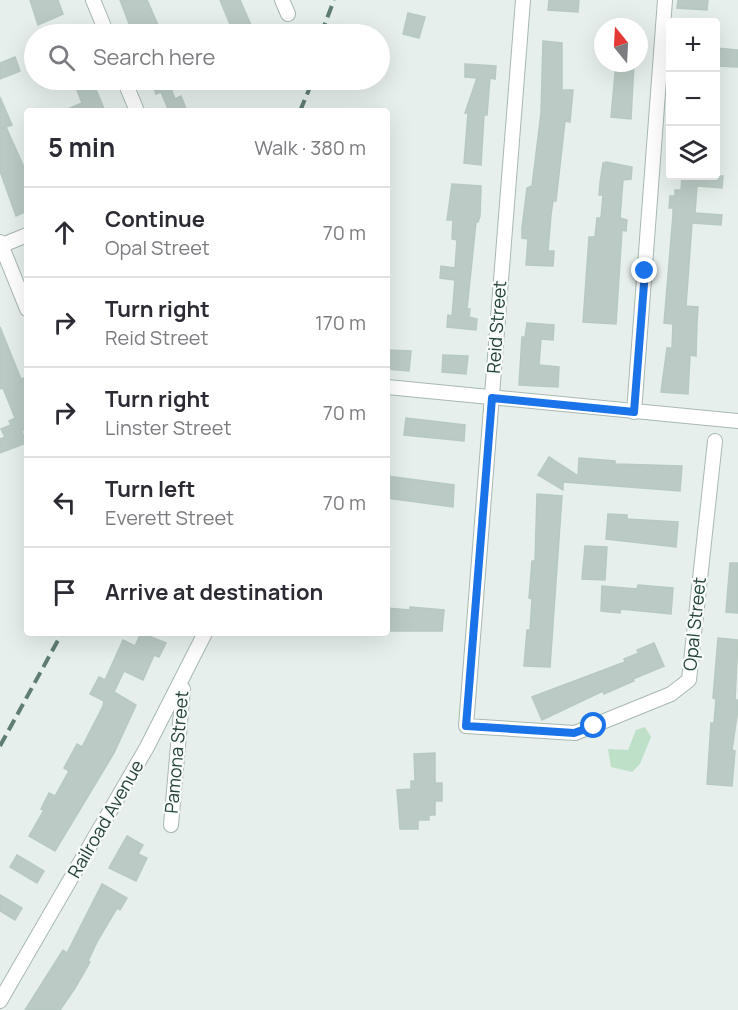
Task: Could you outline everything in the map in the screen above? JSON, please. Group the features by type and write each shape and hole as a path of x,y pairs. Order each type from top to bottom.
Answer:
{"street":[{"path":"93,0 103,24"},
{"path":"282,0 288,14"},
{"name":"Reid Street","path":"466,726 523,0"},
{"path":"634,412 664,0"},
{"path":"128,90 135,108"},
{"path":"24,236 0,245 24,302"},
{"path":"390,387 738,421"},
{"name":"Opal Street","path":"466,726 574,733 671,694 690,680 715,441"},
{"name":"Railroad Avenue","path":"0,1000 147,747 204,636"},
{"name":"Pamona Street","path":"171,825 184,678"}],"green space":[{"path":"645,727 651,737 640,764 632,772 611,767 608,749 628,750 636,730"}],"building":[{"path":"30,0 58,0 63,14 38,24"},
{"path":"120,0 147,0 158,24 129,24"},
{"path":"220,0 240,0 251,24 230,24"},
{"path":"549,0 579,0 578,12 548,10"},
{"path":"678,0 708,0 707,10 677,8"},
{"path":"408,13 425,17 419,38 403,34"},
{"path":"543,41 562,43 562,90 573,90 570,122 565,121 556,201 553,201 551,215 548,251 554,251 553,266 526,265 528,239 522,238 527,188 532,186 541,113"},
{"path":"720,48 738,50 738,67 720,66"},
{"path":"15,57 20,71 0,79 0,63"},
{"path":"465,64 496,66 495,79 490,78 487,115 484,115 481,165 464,163 468,113 465,113 477,78 465,77"},
{"path":"615,72 634,72 631,119 611,117"},
{"path":"77,90 96,90 104,108 70,108 82,103"},
{"path":"155,90 172,90 175,99 181,96 186,108 168,108 161,92 156,94"},
{"path":"0,97 12,125 6,127 24,167 24,212 16,216 0,171"},
{"path":"603,163 632,167 631,179 623,180 620,218 627,220 626,231 622,230 616,324 583,322 589,237 595,237 597,218 601,218 603,195 599,195 600,183"},
{"path":"720,176 723,176 722,188 697,186 695,213 722,215 721,225 692,223 686,306 698,307 696,356 690,355 688,394 661,392 667,348 672,348 673,324 664,323 673,215 673,208 669,208 670,196 675,196 675,190 681,190 682,180 720,180"},
{"path":"452,184 481,186 480,216 476,222 467,309 470,309 469,317 477,319 476,330 447,327 448,315 452,316 455,280 440,278 441,266 455,268 457,240 452,239 453,220 447,220"},
{"path":"527,323 554,325 553,340 541,339 539,365 559,367 558,387 519,385 522,337 525,337"},
{"path":"0,327 21,379 24,378 24,430 22,431 24,444 0,453 0,439 5,437 1,429 11,425 9,421 15,418 3,388 0,389"},
{"path":"390,350 411,351 409,371 390,369"},
{"path":"443,355 468,356 466,374 442,372"},
{"path":"406,418 465,425 464,441 404,435"},
{"path":"549,457 578,476 579,458 615,461 615,464 682,466 680,491 563,482 563,490 538,475"},
{"path":"390,476 454,485 453,507 390,498"},
{"path":"537,494 562,496 550,667 524,666 527,630 530,630 532,599 529,598 532,561 535,561"},
{"path":"608,514 627,515 627,519 678,522 676,547 606,539"},
{"path":"585,546 607,547 605,580 582,579"},
{"path":"730,563 738,563 738,613 726,612"},
{"path":"638,585 673,588 671,614 621,609 620,613 601,611 602,586 637,589"},
{"path":"410,607 444,610 442,631 390,631 390,608 410,610"},
{"path":"140,636 148,636 166,643 159,657 154,655 143,680 124,671 114,692 136,705 114,753 55,851 29,836 44,810 41,809 49,793 55,796 69,771 64,768 77,744 82,747 103,706 104,701 90,694 99,677 105,680 123,640 135,646"},
{"path":"718,638 738,640 735,700 738,700 738,709 732,750 735,751 732,786 707,784 711,723 714,723 716,699 713,698"},
{"path":"654,643 664,666 604,694 603,691 542,720 532,697 625,662 624,659 639,653 637,650"},
{"path":"435,753 435,783 442,783 442,801 435,801 435,815 429,815 429,820 418,820 418,829 400,829 397,790 411,789 411,781 415,781 414,754"},
{"path":"127,836 143,845 138,854 147,858 136,881 109,868"},
{"path":"17,855 44,871 37,883 10,867"},
{"path":"102,884 127,898 120,910 117,908 98,940 88,961 90,962 75,988 60,1010 25,1010 63,950 67,953"},
{"path":"0,895 22,908 15,920 0,911"}],"railway":[{"path":"325,24 334,0"},
{"path":"301,108 309,90"},
{"path":"0,746 60,636"}],"route":[{"path":"594,726 574,733 466,726 492,398 634,412 645,271"}]}
